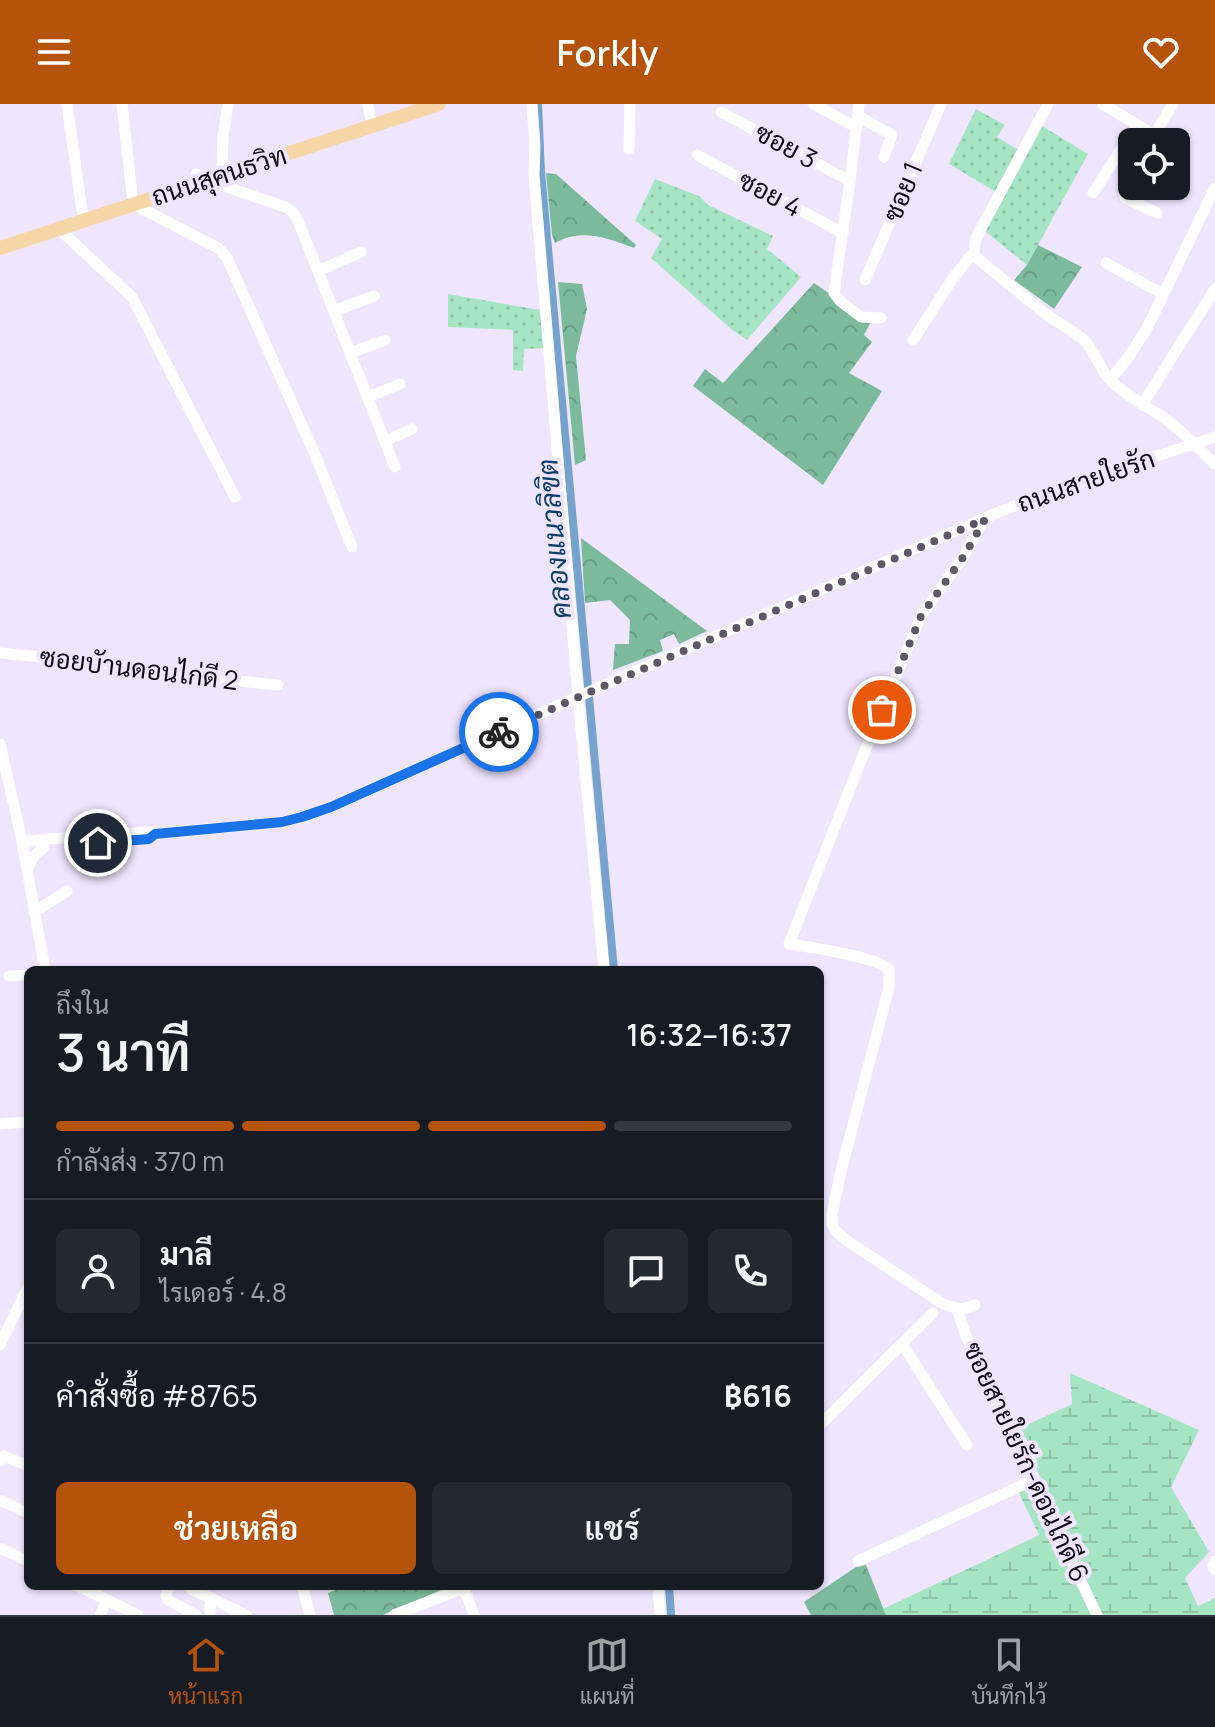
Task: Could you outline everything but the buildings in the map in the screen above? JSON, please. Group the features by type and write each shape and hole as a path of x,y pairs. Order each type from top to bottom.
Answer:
{"main road":[{"name":"ถนนสุคนธวิท","path":"201,177 222,165 369,110 408,104"},
{"name":"ถนนสุคนธวิท","path":"0,239 84,216 439,104"},
{"name":"ถนนสุคนธวิท","path":"0,248 59,229 84,216"}],"street":[{"path":"67,104 84,216"},
{"path":"122,104 133,200 218,248 227,258 314,452 352,547"},
{"path":"222,165 228,104"},
{"path":"532,104 534,175 585,694 604,966"},
{"path":"629,149 630,104"},
{"path":"813,104 858,116 892,135 884,157"},
{"name":"ซอย 1","path":"865,280 941,104"},
{"path":"913,340 953,278 974,252 976,238 1048,104"},
{"path":"1160,128 1173,104"},
{"path":"1111,106 1141,128"},
{"name":"ซอย 3","path":"721,112 850,181"},
{"path":"858,116 834,293 861,317 881,318"},
{"path":"1093,193 1137,125"},
{"name":"ซอย 4","path":"697,155 843,233"},
{"path":"201,177 292,211 297,218 395,467"},
{"path":"1110,380 1139,343 1214,194"},
{"path":"1129,200 1157,213"},
{"path":"59,229 132,297 235,497"},
{"path":"318,271 361,252"},
{"path":"974,252 977,258 1032,303 1090,344 1110,380 1168,421 1215,464"},
{"path":"1106,263 1163,294"},
{"path":"1142,405 1215,289"},
{"path":"334,311 374,296"},
{"path":"350,353 385,340"},
{"path":"368,397 400,384"},
{"path":"385,441 412,429"},
{"name":"ถนนสายใยรัก","path":"22,846 148,832 155,834 265,824 302,817 331,807 985,519 1117,469 1215,437"},
{"name":"ซอยสายใยรัก-ดอนไก่ดี 6","path":"975,1305 957,1309 943,1304 846,1240 832,1224 841,1171 887,995 889,969 883,964 856,957 789,944 921,616 964,556 985,519"},
{"name":"ซอยบัานดอนไก่ดี 2","path":"0,653 278,685"},
{"path":"0,748 44,966"},
{"path":"17,822 43,844 27,870"},
{"path":"34,912 67,891"},
{"path":"9,976 24,975"},
{"path":"0,1124 24,1122"},
{"path":"0,1345 24,1295"},
{"name":"ซอยสายใยรัก-ดอนไก่ดี 6","path":"957,1309 966,1336 1097,1615"},
{"path":"824,1421 933,1313"},
{"path":"902,1344 967,1445"},
{"path":"0,1461 4,1456 24,1464"},
{"path":"858,1561 1033,1480"},
{"path":"0,1500 24,1511"},
{"path":"0,1548 24,1559"},
{"path":"1215,1561 1215,1570"},
{"path":"86,1590 138,1615"},
{"path":"167,1590 168,1600 181,1611 196,1615"},
{"path":"193,1590 246,1615"},
{"path":"301,1590 310,1615"},
{"path":"394,1615 456,1590"},
{"path":"464,1590 474,1615"},
{"path":"658,1590 660,1615"},
{"path":"210,1598 210,1615"},
{"path":"100,1615 107,1600"}],"green space":[{"path":"976,109 1005,125 997,137 1018,150 996,192 949,164"},
{"path":"1042,126 1088,154 1027,265 985,231"},
{"path":"546,173 556,174 636,245 634,248 585,235 555,243"},
{"path":"655,179 699,196 708,205 773,236 767,249 801,277 747,340 651,258 662,239 635,221"},
{"path":"1038,245 1082,267 1054,309 1014,280"},
{"path":"558,282 582,284 587,309 576,356 586,460 575,465"},
{"path":"814,283 871,322 864,335 872,342 849,373 882,391 823,485 693,386 705,369 723,383"},
{"path":"448,294 540,310 544,348 524,349 523,371 513,370 513,330 448,327"},
{"path":"581,538 707,631 679,644 674,634 660,640 663,651 613,670 615,644 629,644 630,620 610,600 585,603"},
{"path":"1070,1373 1199,1430 1171,1487 1209,1552 1185,1578 1198,1606 1215,1598 1215,1615 886,1615 883,1609 1039,1535 1018,1491 1043,1483 1018,1429 1072,1404"},
{"path":"866,1565 886,1615 811,1615 804,1602 856,1567"},
{"path":"335,1590 441,1590 383,1615 334,1615 328,1593"}],"waterway":[{"name":"คลองแนวลิขิต","path":"538,104 541,172 614,966"},
{"name":"คลองแนวลิขิต","path":"669,1590 671,1615"}],"way so far":[{"path":"499,732 985,519 964,556 921,616 882,710"}],"route":[{"path":"98,843 149,839 155,834 265,824 302,817 499,732"}]}
